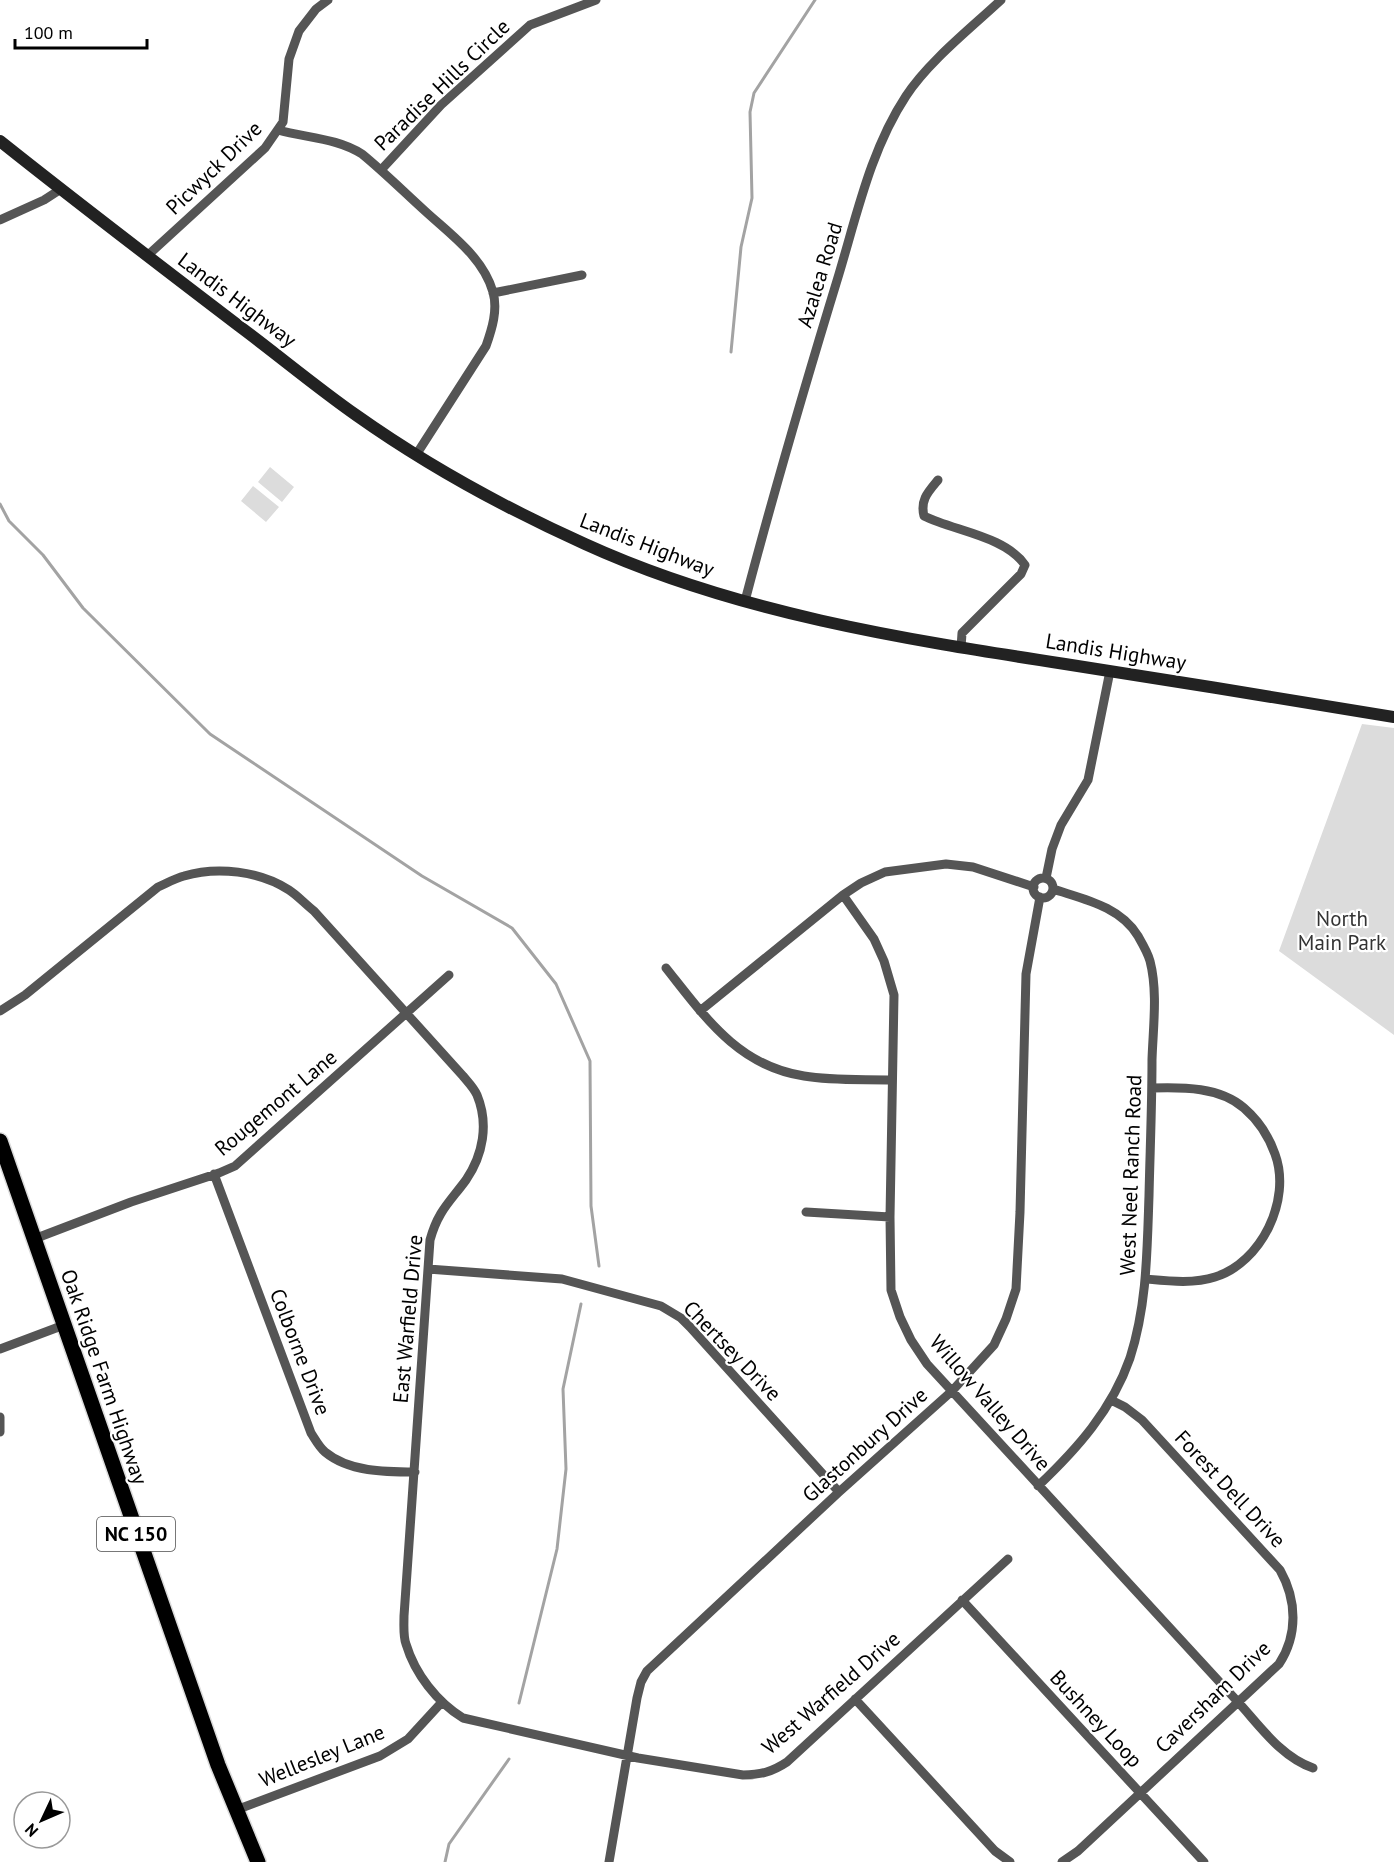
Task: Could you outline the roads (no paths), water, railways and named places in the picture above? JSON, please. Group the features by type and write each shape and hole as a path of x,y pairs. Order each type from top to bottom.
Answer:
{"main road":[{"name":"Landis Highway","path":"0,141 348,409 416,454 483,494 587,545 658,573 745,601 862,629 961,648 1394,717"},
{"name":"Oak Ridge Farm Highway","path":"0,1141 210,1742 258,1862"}],"street":[{"name":"Picwyck Drive","path":"147,256 265,148 283,122 288,59 299,31 316,9 328,0"},
{"name":"Paradise Hills Circle","path":"381,170 441,105 530,25 596,0"},
{"name":"Azalea Road","path":"745,601 816,348 865,187 886,129 907,94 932,65 1001,0"},
{"path":"278,129 300,136 334,141 350,147 381,170 480,265 493,293 494,314 486,346 416,454"},
{"path":"0,220 44,200 61,189"},
{"path":"493,293 582,275"},
{"path":"938,480 926,495 922,507 924,516 984,537 1019,556 1025,565 1021,574 962,633 961,648"},
{"path":"1046,878 1052,849 1061,825 1088,780 1110,671"},
{"path":"700,1011 843,895 861,883 885,872 946,864 973,867 1034,887"},
{"name":"East Warfield Drive","path":"0,1011 25,995 158,886 184,876 210,872 239,872 263,878 288,889 314,911 463,1076 476,1094 483,1119 483,1140 475,1165 445,1205 435,1222 430,1240 404,1616 405,1643 421,1676 442,1702"},
{"path":"1046,878 1051,882 1053,889 1050,895 1040,897 1035,893 1034,887 1036,881 1046,878"},
{"name":"West Neel Ranch Road","path":"1038,1485 1095,1426 1111,1400 1129,1359 1142,1311 1146,1278 1152,1088 1153,982 1149,959 1137,934 1119,916 1095,902 1053,889"},
{"name":"Willow Valley Drive","path":"843,895 874,939 884,961 894,995 891,1290 911,1340 927,1364 1238,1702 1288,1755 1300,1764 1313,1768"},
{"name":"Glastonbury Drive","path":"627,1755 637,1698 641,1682 647,1671 839,1492 952,1391 994,1345 1016,1289 1026,974 1040,897"},
{"path":"666,968 723,1036 756,1060 779,1070 818,1078 892,1080"},
{"name":"Rougemont Lane","path":"34,1239 235,1166 449,975"},
{"path":"1146,1278 1168,1281 1207,1279 1217,1277 1240,1265 1258,1246 1275,1217 1279,1182 1276,1155 1262,1128 1243,1107 1205,1091 1184,1087 1152,1088"},
{"name":"Colborne Drive","path":"214,1174 311,1433 324,1451 342,1461 376,1472 414,1472"},
{"path":"806,1212 890,1217"},
{"name":"Chertsey Drive","path":"428,1269 562,1279 661,1306 690,1327 839,1492"},
{"path":"0,1349 64,1325"},
{"name":"Forest Dell Drive","path":"1111,1400 1142,1420 1280,1570 1291,1596 1294,1611 1293,1622"},
{"path":"0,1417 0,1432"},
{"name":"West Warfield Drive","path":"442,1702 463,1718 627,1755 743,1775 758,1775 776,1770 787,1762 1008,1559"},
{"name":"Bushney Loop","path":"962,1600 1204,1862"},
{"name":"Caversham Drive","path":"1062,1862 1078,1851 1278,1664 1289,1647 1293,1622"},
{"path":"855,1699 995,1851 1010,1862"},
{"name":"Wellesley Lane","path":"236,1810 380,1756 408,1739 442,1702"},
{"path":"609,1862 627,1755"}],"waterway":[{"path":"731,352 741,247 752,198 750,112 754,93 815,0"},
{"path":"0,504 9,521 43,555 83,608 210,734 422,876 512,928 556,984 590,1061 591,1206 599,1266"},
{"path":"519,1703 557,1549 566,1469 563,1389 581,1304"},
{"path":"445,1862 449,1844 509,1759"}],"park label":[{"name":"North Main Park","path":"1342,931"}]}
